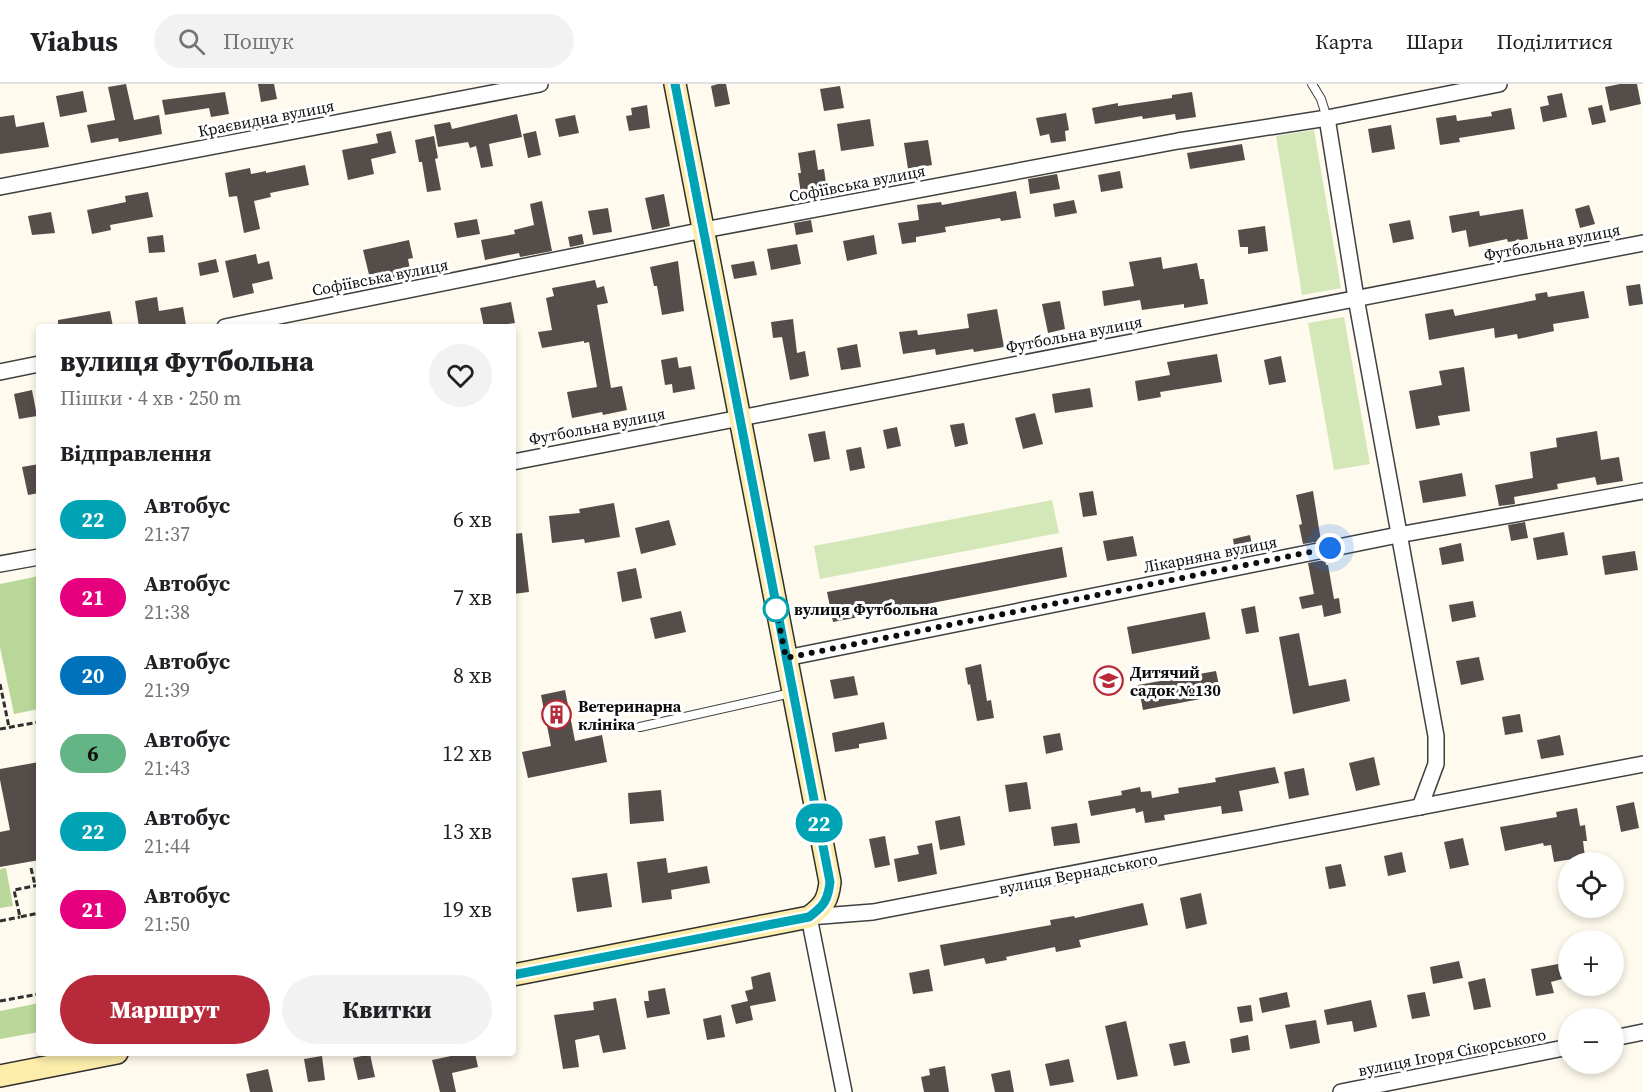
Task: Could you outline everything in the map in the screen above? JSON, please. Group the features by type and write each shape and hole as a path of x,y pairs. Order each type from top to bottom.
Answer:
{"street":[{"name":"Краєвидна вулиця","path":"0,187 540,84"},
{"path":"675,84 830,882 829,895 822,907 809,917 844,1092"},
{"name":"Софіївська вулиця","path":"240,324 704,230 1178,141 1327,117 1499,84"},
{"path":"1327,117 1356,297 1436,736 1436,764 1420,807"},
{"name":"Футбольна вулиця","path":"516,461 1643,243"},
{"path":"0,372 36,365"},
{"name":"Лікарняна вулиця","path":"786,658 1398,535 1643,490"},
{"path":"0,564 36,558"},
{"name":"вулиця Вернадського","path":"516,974 809,917 873,912 1643,764"},
{"path":"1624,1036 1643,1032"},
{"name":"вулиця Ігоря Сікорського","path":"1341,1092 1558,1049"},
{"path":"0,1076 102,1056"}],"lane":[{"path":"1311,84 1321,99 1327,117"},
{"path":"640,727 792,693"}],"path":[{"path":"0,684 9,727"},
{"path":"0,729 36,722"},
{"path":"31,868 36,882"},
{"path":"20,917 14,890 36,885"},
{"path":"0,921 36,914"},
{"path":"0,1001 36,995"}],"green space":[{"path":"1314,130 1341,288 1302,295 1276,136"},
{"path":"1344,317 1370,464 1334,470 1308,323"},
{"path":"1052,500 1059,533 820,579 814,546"},
{"path":"36,577 36,710 14,714 0,647 0,584"},
{"path":"6,868 13,906 0,908 0,869"},
{"path":"36,1004 36,1033 0,1039 0,1011"}],"building":[{"path":"126,84 134,120 159,115 162,134 119,142 118,138 91,143 87,125 115,120 108,87"},
{"path":"258,84 274,84 277,99 261,102"},
{"path":"726,84 730,104 715,107 711,86"},
{"path":"1637,84 1641,104 1610,111 1605,87"},
{"path":"840,86 844,108 824,111 820,89"},
{"path":"83,91 87,112 60,117 56,96"},
{"path":"225,92 229,114 211,117 209,108 165,115 162,100"},
{"path":"1192,92 1196,117 1176,120 1175,114 1143,119 1142,116 1095,124 1092,108 1172,98 1172,95"},
{"path":"1562,93 1567,117 1543,122 1540,107 1549,105 1547,96"},
{"path":"647,105 650,128 629,131 626,116 632,115 631,108"},
{"path":"1602,105 1606,122 1592,125 1588,108"},
{"path":"1511,108 1515,129 1459,138 1460,142 1440,145 1436,118 1456,115 1457,121 1492,116 1491,112"},
{"path":"1066,113 1069,130 1065,131 1066,141 1051,143 1049,134 1040,136 1036,118"},
{"path":"517,114 522,137 489,144 493,166 481,168 476,146 470,148 468,142 438,147 434,125 450,122 452,129"},
{"path":"14,115 16,127 44,122 49,147 0,154 0,117"},
{"path":"575,115 579,133 559,137 555,119"},
{"path":"870,119 874,146 841,151 837,124"},
{"path":"1391,125 1395,149 1372,153 1368,129"},
{"path":"391,131 396,153 371,159 374,174 348,180 342,150 378,143 376,134"},
{"path":"536,131 541,155 528,158 523,134"},
{"path":"434,136 438,158 435,159 441,190 427,192 422,162 419,162 415,140"},
{"path":"928,140 932,165 908,169 904,143"},
{"path":"1242,144 1245,160 1190,169 1187,153"},
{"path":"815,150 818,170 824,169 827,190 801,194 798,153"},
{"path":"305,165 309,185 270,193 271,197 254,201 260,229 244,233 237,196 229,197 225,173 250,168 251,174 266,171 266,173"},
{"path":"1120,171 1123,188 1101,192 1098,175"},
{"path":"1057,174 1060,189 1030,194 1028,179"},
{"path":"1016,191 1021,218 1001,221 1000,218 945,227 946,232 916,237 916,242 902,244 898,223 919,220 917,205 941,202 942,205"},
{"path":"148,192 153,217 110,225 111,230 92,234 87,210 126,202 125,196"},
{"path":"664,194 670,226 652,230 645,198"},
{"path":"1074,200 1077,213 1055,217 1053,204"},
{"path":"542,201 552,251 520,257 519,253 485,260 481,240 515,234 514,230 534,225 530,204"},
{"path":"1589,205 1595,224 1580,228 1575,209"},
{"path":"608,208 612,232 593,235 588,211"},
{"path":"1523,209 1528,239 1508,242 1507,239 1469,247 1466,230 1452,233 1449,216 1479,211 1480,216"},
{"path":"51,212 55,233 32,235 28,216"},
{"path":"477,219 480,234 457,238 454,223"},
{"path":"811,220 813,232 796,235 794,223"},
{"path":"1410,220 1414,239 1393,243 1389,224"},
{"path":"1265,226 1268,251 1248,254 1248,247 1240,247 1238,230"},
{"path":"582,234 584,244 570,247 568,237"},
{"path":"163,235 165,252 149,253 147,237"},
{"path":"874,235 877,254 847,261 843,241"},
{"path":"409,240 413,258 408,259 412,279 372,287 363,250"},
{"path":"797,244 801,264 771,270 767,249"},
{"path":"256,254 258,264 269,261 273,279 252,284 254,293 233,298 225,261"},
{"path":"1161,257 1163,269 1197,263 1200,279 1204,279 1208,304 1184,308 1184,304 1142,310 1140,300 1104,306 1102,291 1134,286 1129,262"},
{"path":"216,259 219,272 200,276 198,263"},
{"path":"678,261 684,311 662,315 657,286 654,286 650,267"},
{"path":"754,261 757,275 734,279 731,265"},
{"path":"595,280 597,288 604,286 608,303 597,305 611,388 622,386 627,410 572,418 567,392 597,387 589,342 542,348 538,332 552,330 546,298 554,296 552,288"},
{"path":"1640,284 1643,304 1629,306 1626,286"},
{"path":"1584,291 1589,318 1553,324 1554,331 1518,339 1517,334 1495,338 1494,328 1429,340 1425,314 1453,309 1455,316 1536,300 1535,294 1547,292 1548,297"},
{"path":"157,297 159,311 183,307 186,324 139,324 135,301"},
{"path":"1060,301 1065,329 1048,333 1042,304"},
{"path":"511,302 515,323 483,324 480,308"},
{"path":"997,309 1004,347 936,355 935,349 903,354 899,332 917,330 918,335 969,328 967,314"},
{"path":"110,311 112,324 58,324 58,320"},
{"path":"793,319 797,353 805,351 809,376 790,380 782,337 773,338 771,322"},
{"path":"857,344 861,367 841,370 837,348"},
{"path":"1217,354 1222,382 1160,392 1161,397 1138,401 1135,381 1170,375 1167,362"},
{"path":"1281,356 1286,382 1269,385 1264,360"},
{"path":"677,357 679,368 691,366 695,389 673,393 672,384 665,385 661,360"},
{"path":"1464,367 1470,411 1438,416 1440,425 1416,429 1409,391 1442,385 1439,371"},
{"path":"1090,388 1093,407 1055,413 1052,394"},
{"path":"32,390 36,416 19,419 14,394"},
{"path":"1035,413 1043,444 1023,449 1015,418"},
{"path":"964,423 968,444 955,447 950,425"},
{"path":"897,427 901,446 887,449 883,430"},
{"path":"825,431 830,459 814,462 808,434"},
{"path":"1597,431 1601,460 1619,457 1623,481 1597,485 1595,477 1557,484 1558,489 1514,497 1515,504 1499,506 1495,485 1533,478 1530,452 1557,447 1556,438"},
{"path":"861,447 865,468 850,471 846,450"},
{"path":"36,465 36,494 28,495 22,467"},
{"path":"1462,473 1466,496 1423,503 1419,481"},
{"path":"1093,491 1097,515 1083,517 1079,493"},
{"path":"1313,491 1321,541 1303,544 1299,525 1302,524 1296,495"},
{"path":"614,503 620,537 585,543 584,539 552,543 549,516 580,513 579,509"},
{"path":"669,520 676,545 641,554 635,528"},
{"path":"1525,522 1528,538 1511,541 1508,525"},
{"path":"1564,532 1568,555 1537,560 1533,538"},
{"path":"522,533 529,592 516,594 516,534"},
{"path":"1250,535 1254,554 1236,558 1233,539"},
{"path":"1133,536 1137,556 1107,561 1103,541"},
{"path":"1461,543 1464,561 1442,565 1439,548"},
{"path":"1062,547 1067,577 833,622 827,592"},
{"path":"1635,551 1638,570 1605,575 1602,556"},
{"path":"1325,560 1334,599 1339,598 1341,613 1324,617 1322,605 1302,609 1299,597 1314,594 1308,563"},
{"path":"636,568 642,598 622,602 617,572"},
{"path":"1473,601 1476,617 1452,622 1449,605"},
{"path":"1255,606 1259,632 1246,634 1241,609"},
{"path":"681,611 686,632 655,639 650,618"},
{"path":"1205,612 1210,639 1132,654 1127,627"},
{"path":"1299,633 1309,686 1346,679 1350,701 1293,714 1279,637"},
{"path":"1479,657 1484,680 1461,685 1456,661"},
{"path":"981,664 987,701 991,700 994,718 977,721 965,668"},
{"path":"1216,671 1221,695 1143,710 1138,685"},
{"path":"854,676 858,695 834,699 830,680"},
{"name":"Ветеринарна клініка","path":"565,690 575,741 602,735 607,762 528,778 522,752 551,746 541,695"},
{"path":"1520,714 1523,732 1505,735 1502,717"},
{"path":"884,722 887,739 859,744 859,748 835,752 832,733"},
{"path":"1060,733 1063,750 1046,754 1043,736"},
{"path":"1560,735 1564,755 1541,759 1537,740"},
{"path":"1374,757 1380,785 1356,791 1349,763"},
{"path":"36,763 36,861 0,867 0,832 10,830 0,769"},
{"path":"1275,767 1279,783 1239,791 1243,811 1222,814 1221,806 1164,815 1165,820 1145,823 1143,811 1136,813 1135,808 1091,816 1088,801 1122,795 1121,791 1140,787 1141,792 1151,791 1152,798 1179,793 1178,788 1216,782 1215,778"},
{"path":"1304,768 1309,795 1289,799 1284,772"},
{"path":"1027,782 1031,809 1009,812 1005,785"},
{"path":"661,790 664,821 630,824 628,793"},
{"path":"1634,802 1639,828 1621,832 1616,806"},
{"path":"1577,808 1580,826 1585,825 1587,841 1583,841 1584,852 1558,852 1558,861 1554,862 1551,845 1544,846 1543,843 1505,851 1500,827 1557,817 1556,812"},
{"path":"960,816 965,845 940,850 935,821"},
{"path":"1077,823 1080,843 1054,846 1051,827"},
{"path":"885,836 890,865 875,868 869,839"},
{"path":"1463,838 1469,865 1450,869 1444,842"},
{"path":"932,843 937,874 898,882 894,859 919,854 917,846"},
{"path":"1402,852 1406,872 1388,876 1384,856"},
{"path":"666,858 668,873 707,866 710,883 671,890 672,899 642,903 637,862"},
{"path":"1341,864 1346,886 1329,889 1325,867"},
{"path":"607,873 612,907 577,912 572,878"},
{"path":"1201,893 1207,924 1186,929 1180,898"},
{"path":"1143,903 1148,925 1079,940 1081,947 1056,952 1055,947 1006,957 1007,960 986,964 984,958 944,966 940,945 1051,925 1050,920 1074,916 1075,918"},
{"path":"1459,961 1463,978 1433,984 1430,967"},
{"path":"1558,964 1558,980 1551,982 1554,993 1536,996 1531,969"},
{"path":"929,969 933,991 913,994 909,973"},
{"path":"770,972 776,1001 750,1006 753,1020 736,1024 731,1005 748,1001 745,991 753,989 751,977"},
{"path":"1485,978 1491,1007 1474,1010 1468,982"},
{"path":"665,988 670,1014 647,1018 644,1001 649,1001 648,991"},
{"path":"1287,992 1290,1007 1262,1013 1259,998"},
{"path":"1425,992 1430,1016 1412,1019 1407,995"},
{"path":"616,998 626,1049 603,1053 599,1035 575,1040 579,1067 563,1069 554,1015 594,1010 593,1002"},
{"path":"1371,1000 1377,1027 1354,1032 1352,1021 1327,1025 1324,1010"},
{"path":"1251,1005 1253,1021 1240,1023 1237,1007"},
{"path":"721,1015 725,1037 707,1040 703,1019"},
{"path":"1316,1020 1320,1043 1290,1049 1285,1025"},
{"path":"1126,1021 1138,1076 1117,1080 1105,1026"},
{"path":"1248,1035 1250,1050 1232,1053 1230,1039"},
{"path":"1185,1041 1190,1063 1174,1066 1169,1044"},
{"path":"322,1056 325,1080 308,1082 304,1059"},
{"path":"370,1056 375,1077 358,1080 353,1058"},
{"path":"451,1056 476,1056 478,1067 452,1073 456,1092 440,1092 432,1060"},
{"path":"1069,1059 1074,1082 1050,1086 1045,1064"},
{"path":"945,1066 949,1092 924,1092 921,1077 930,1075 929,1069"},
{"path":"268,1069 273,1092 250,1092 246,1074"},
{"path":"1010,1070 1014,1092 995,1092 991,1074"}],"bus line":[{"name":"22","path":"516,974 809,917 822,907 829,895 830,882 675,84"}],"place":[{"name":"вулиця Футбольна","path":"776,609"},
{"name":"Дитячий садок №130","path":"1109,681"},
{"name":"Ветеринарна клініка","path":"557,715"}],"route":[{"path":"776,609 775,604 786,658 1330,548"}]}
